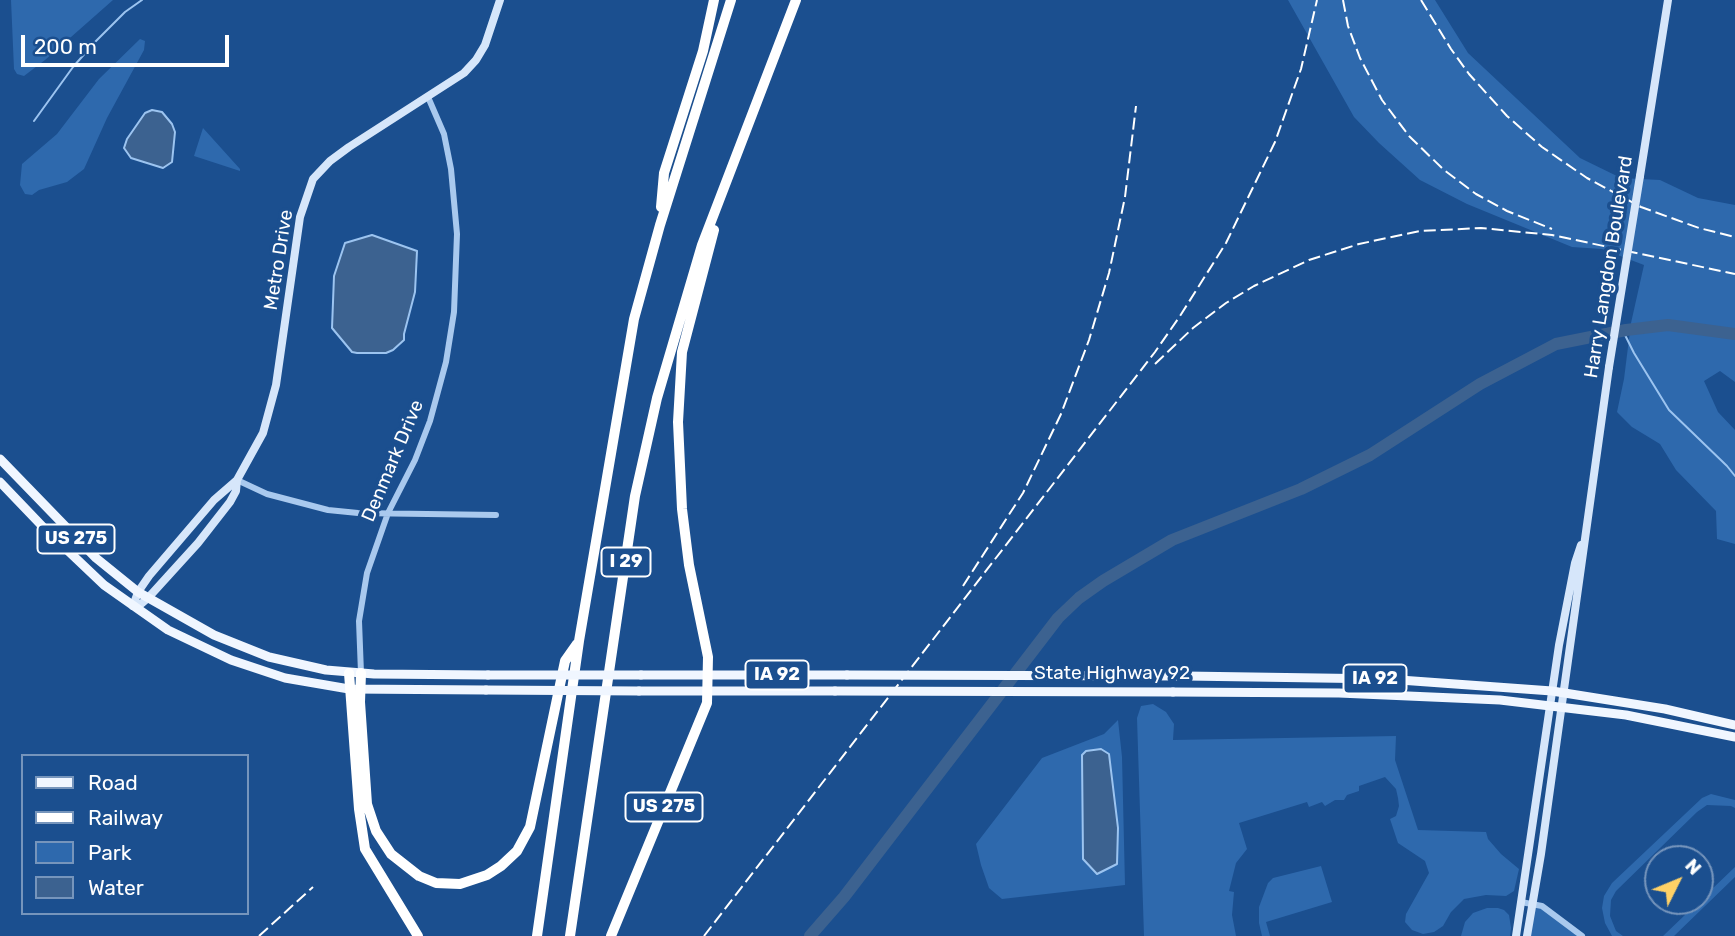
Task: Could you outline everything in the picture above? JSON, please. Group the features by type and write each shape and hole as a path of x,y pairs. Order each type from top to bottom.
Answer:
{"highway":[{"path":"660,225 663,173 703,51 714,0"},
{"name":"I 29","path":"537,936 579,641 634,319 660,225 731,0"},
{"name":"I 29","path":"570,936 635,496 657,398 702,245 796,0"},
{"path":"708,675 708,657 689,565 682,509 678,422 682,352 722,196"},
{"path":"361,673 360,702 367,804 376,831 391,854 419,876 436,884 460,884 487,875 501,866 517,851 530,827 565,662 579,641"},
{"path":"349,673 359,809 365,849 418,936"},
{"name":"US 275","path":"611,936 707,703 708,675"}],"main road":[{"name":"Metro Drive","path":"133,606 138,592 214,500 237,481 263,433 272,406 300,217 309,187 318,173 337,155 464,73 476,60 491,31 500,0"},
{"name":"Harry Langdon Boulevard","path":"1516,936 1552,691 1569,590 1583,539 1668,0"},
{"name":"US 275","path":"0,459 69,533 148,598 214,635 256,652 296,664 361,673"},
{"name":"Metro Drive","path":"133,606 148,598 198,543 230,502 236,491 237,481"},
{"name":"US 275","path":"0,482 79,563 133,606 184,639 231,660 285,678 349,689"},
{"name":"Harry Langdon Boulevard","path":"1527,936 1584,552 1583,539"},
{"name":"State Highway 92","path":"361,673 1386,679 1564,692 1665,709 1735,725"},
{"name":"IA 92","path":"349,689 362,690"},
{"name":"State Highway 92","path":"362,690 1339,693 1500,700 1550,705 1626,715 1735,737"}],"street":[{"name":"Denmark Drive","path":"361,673 359,621 364,586 388,513 415,460 436,402 446,362 456,299 457,234 451,169 444,134 428,97"},
{"path":"237,481 303,505 358,513 496,515"},
{"path":"1521,902 1542,906 1582,936"}],"green space":[{"path":"11,0 113,0 24,76 17,74 14,69"},
{"path":"1288,0 1435,0 1468,53 1580,158 1621,178 1660,180 1698,198 1735,205 1735,382 1720,371 1704,381 1718,412 1735,430 1735,544 1717,539 1716,511 1676,470 1660,444 1632,427 1617,412 1631,323 1644,265 1602,249 1572,247 1467,204 1420,180 1354,117"},
{"path":"140,39 145,41 144,50 107,118 84,169 67,182 39,190 32,195 25,194 20,185 22,164 57,134 99,79"},
{"path":"203,128 240,169 240,171 194,156"},
{"path":"1153,704 1166,712 1174,724 1173,740 1396,736 1395,760 1418,830 1486,832 1488,839 1501,854 1519,869 1514,891 1506,896 1486,895 1464,899 1451,912 1443,926 1434,932 1423,934 1412,930 1405,922 1406,914 1429,873 1425,861 1398,843 1390,819 1396,816 1398,798 1396,789 1385,777 1359,786 1359,791 1347,795 1344,800 1335,800 1325,806 1322,802 1309,807 1307,802 1239,823 1247,849 1236,863 1229,891 1234,892 1232,915 1236,936 1144,936 1137,718 1141,706"},
{"path":"1118,720 1122,757 1125,885 1002,899 989,888 976,844 1042,758 1104,734"},
{"path":"1711,794 1735,800 1735,808 1707,805 1663,845 1652,845 1702,798"},
{"path":"1644,853 1644,864 1616,891 1611,900 1610,916 1616,931 1623,936 1612,936 1605,923 1602,908 1604,896 1612,883"},
{"path":"1321,866 1332,902 1266,922 1270,936 1262,936 1259,907 1268,883 1273,878"},
{"path":"1735,867 1735,877 1714,897 1714,887"},
{"path":"1532,904 1542,906 1582,936 1527,936"},
{"path":"1487,908 1498,908 1509,915 1510,936 1461,936 1465,922 1473,913"},
{"path":"1685,915 1696,915 1674,936 1663,936"}],"water":[{"path":"152,110 162,112 175,132 172,162 163,168 131,158 124,148 145,113"},
{"path":"372,235 417,251 415,292 404,340 386,353 357,353 352,352 332,328 334,276 345,243"},
{"path":"1101,749 1109,754 1118,828 1117,864 1097,874 1083,859 1082,755 1086,751"}],"waterway":[{"path":"34,121 73,67 95,42 125,12 142,0"},
{"path":"810,936 844,897 1058,618 1079,598 1103,581 1172,540 1301,489 1370,455 1480,384 1556,344 1668,325 1735,334"},
{"path":"1623,331 1669,410 1735,476"}],"railway":[{"path":"704,936 1180,316 1226,243 1275,142 1301,69 1317,0"},
{"path":"1343,0 1348,26 1360,58 1382,100 1409,136 1444,170 1476,194 1507,211 1552,229"},
{"path":"1421,0 1469,74 1507,116 1542,147 1587,178 1641,207 1699,228 1735,237"},
{"path":"963,586 1023,493 1061,414 1089,340 1109,273 1125,197 1136,106"},
{"path":"1155,364 1193,328 1254,286 1309,260 1359,244 1420,231 1481,228 1552,235 1735,274"},
{"path":"259,936 313,887"}]}
